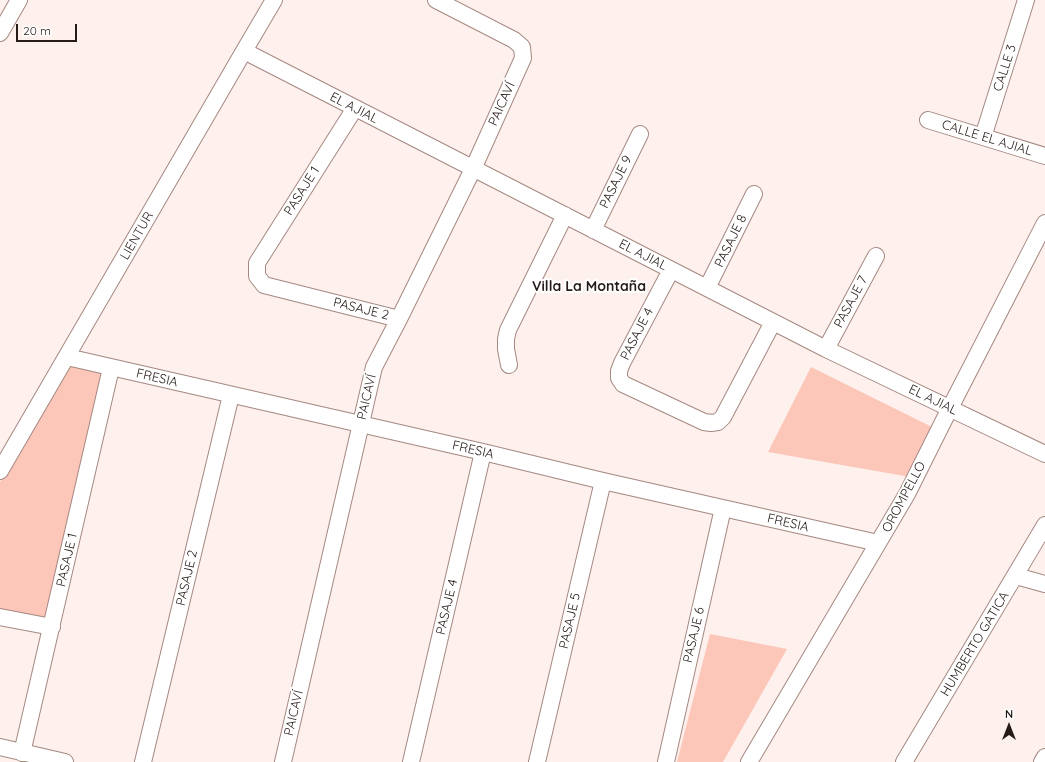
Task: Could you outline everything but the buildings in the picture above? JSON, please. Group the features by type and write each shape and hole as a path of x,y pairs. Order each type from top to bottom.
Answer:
{"street":[{"path":"0,33 19,0"},
{"name":"LIENTUR","path":"0,471 274,0"},
{"name":"PAICAVÍ","path":"283,762 374,367 473,169 522,58 522,47 514,40 436,0"},
{"name":"CALLE 3","path":"983,137 1026,0"},
{"name":"EL AJIAL","path":"244,51 826,349 1045,454"},
{"name":"PASAJE 1","path":"257,276 257,263 355,108"},
{"name":"CALLE EL AJIAL","path":"928,120 1045,156"},
{"name":"PASAJE 9","path":"593,230 640,134"},
{"name":"PASAJE 8","path":"707,288 754,194"},
{"path":"509,365 506,349 508,330 565,216"},
{"name":"OROMPELLO","path":"749,762 907,494 1045,223"},
{"name":"PASAJE 7","path":"826,349 876,256"},
{"name":"PASAJE 4","path":"671,270 622,362 619,371 619,378 623,384 704,422 718,422 723,417 773,322"},
{"name":"PASAJE 2","path":"257,276 264,286 399,319"},
{"name":"FRESIA","path":"67,358 878,543"},
{"name":"PASAJE 1","path":"22,753 111,368"},
{"name":"PASAJE 2","path":"143,762 231,395"},
{"name":"PASAJE 4","path":"411,762 483,452"},
{"name":"PASAJE 5","path":"537,762 603,481"},
{"name":"PASAJE 6","path":"666,762 723,508"},
{"name":"HUMBERTO GATICA","path":"904,762 1045,525"},
{"path":"1016,576 1045,584"},
{"path":"0,617 52,627"},
{"path":"0,747 65,762"},
{"path":"1042,762 1045,757"}],"shaded area":[{"path":"69,364 105,372 48,622 0,612 0,482"},
{"path":"811,367 934,428 910,477 768,452"},
{"path":"710,634 787,649 723,762 677,762"}],"district":[{"name":"Villa La Montaña","path":"589,287"}]}
